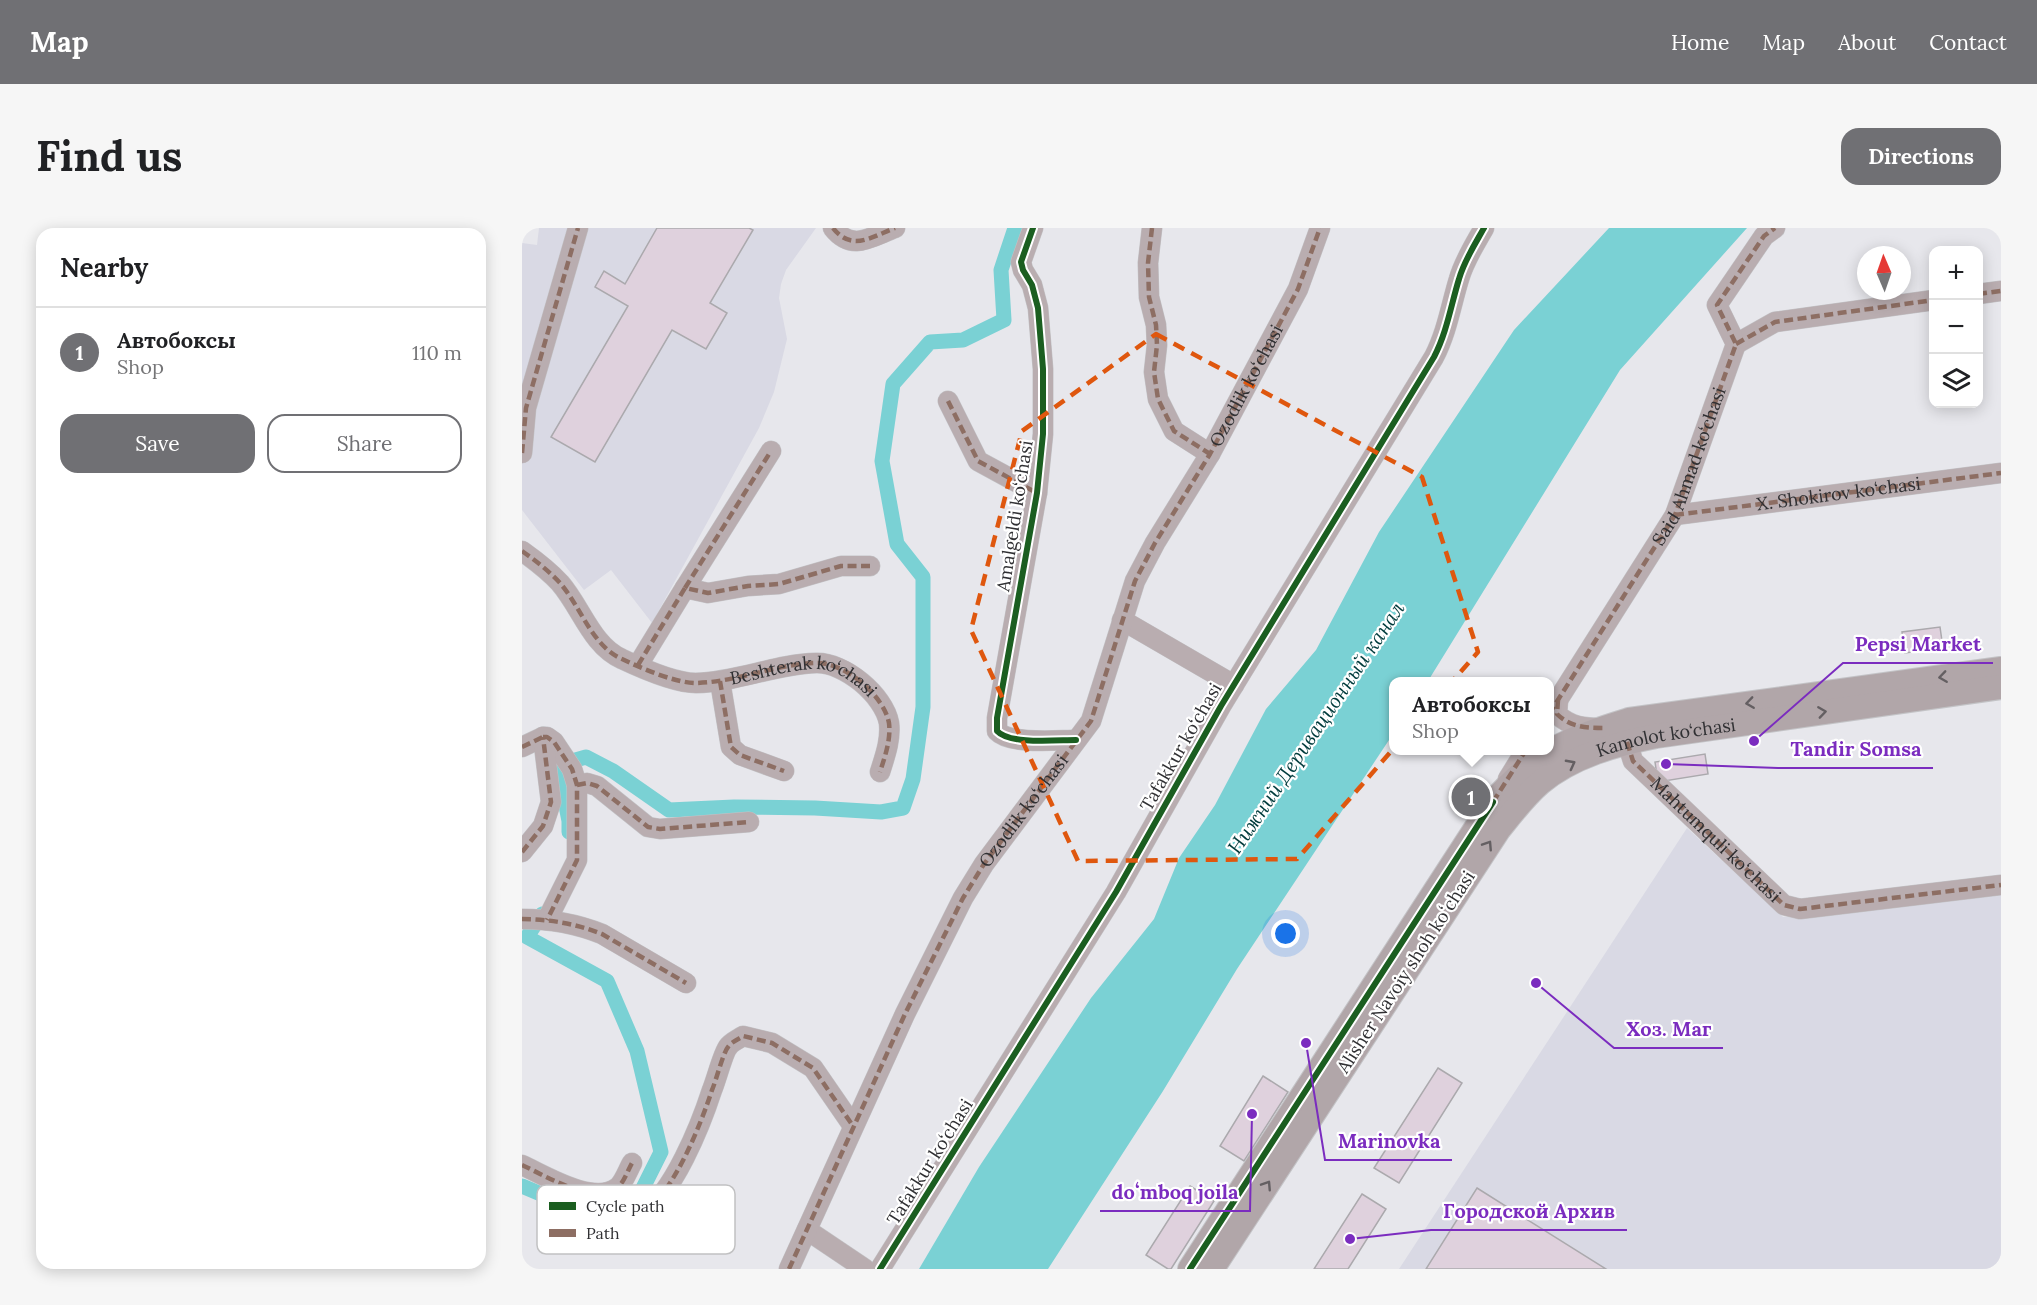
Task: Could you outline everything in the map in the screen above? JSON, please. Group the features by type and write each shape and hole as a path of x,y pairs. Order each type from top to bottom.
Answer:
{"main road":[{"name":"Alisher Navoiy shoh koʻchasi","path":"1554,750 1603,728 1629,720 2001,669"},
{"name":"Kamolot ko‘chasi","path":"1524,798 1558,771 1584,757 1627,742 2001,687"},
{"name":"Alisher Navoiy shoh koʻchasi","path":"1212,1269 1226,1230 1493,802 1518,775 1543,755"},
{"name":"Alisher Navoiy shoh koʻchasi","path":"1190,1269 1226,1230 1499,829 1524,798"}],"street":[{"path":"522,453 526,408 578,228"},
{"path":"833,228 846,240 857,242 895,228"},
{"name":"Amalgeldi ko‘chasi","path":"1032,228 1021,262 1037,298 1041,339 1043,434 1037,494 997,718 997,731 1002,737 1024,740 1076,740"},
{"path":"1152,228 1148,286 1156,325 1157,345 1154,372 1158,399 1173,431 1210,454"},
{"name":"Ozodlik ko‘chasi","path":"789,1269 905,1014 963,898 984,864 1091,721 1135,581 1155,543 1210,454 1298,289 1320,228"},
{"name":"Tafakkur ko‘chasi","path":"880,1269 1116,892 1234,685 1434,357 1442,342 1467,257 1484,228"},
{"path":"1775,228 1764,236 1717,305 1736,344 1775,322 1929,301"},
{"path":"1983,293 2001,291"},
{"name":"Said Ahmad ko‘chasi","path":"1554,705 1675,516 1736,344"},
{"name":"Amalgeldi ko‘chasi","path":"948,401 978,461 1037,494"},
{"path":"638,665 771,451"},
{"name":"X. Shokirov ko‘chasi","path":"1675,516 2001,473"},
{"name":"Beshterak ko‘chasi","path":"522,551 561,584 601,644 612,654 669,678 692,683 720,681 819,663 831,665 852,676 880,701 888,721 888,744 880,772"},
{"path":"685,588 708,593 748,586 779,584 841,566 870,566"},
{"path":"1122,620 1234,685"},
{"name":"Beshterak ko‘chasi","path":"720,681 731,747 740,755 784,771"},
{"path":"1554,709 1565,722 1582,728 1603,728"},
{"path":"522,852 543,826 551,802 543,737"},
{"path":"522,747 547,737 554,742 572,771 587,783 597,786 648,827 660,830 749,822"},
{"name":"Mahtumquli ko‘chasi","path":"1627,742 1633,761 1774,897 1790,908 1800,909 2001,885"},
{"path":"1493,802 1523,755"},
{"path":"547,920 577,860 572,771"},
{"path":"522,920 547,920 588,928 686,983"},
{"path":"669,1185 704,1114 728,1047 743,1036 772,1042 813,1068 853,1126"},
{"path":"621,1185 632,1163"},
{"path":"522,1165 564,1185"},
{"path":"807,1230 865,1269"}],"highlighted area":[{"path":"1156,334 1422,477 1478,652 1297,859 1078,861 971,630 1022,431"}],"shaded area":[{"path":"539,228 816,228 786,270 781,284 779,298 787,339 774,392 759,428 652,623 611,570 584,590 522,510 522,243 537,245"},
{"path":"1687,828 1783,917 2001,891 2001,1269 1399,1269"}],"water":[{"name":"Нижний Деривационный канал","path":"1609,228 1747,228 1620,370 1430,677 1389,677 1389,740 1237,969 1163,1091 1048,1269 919,1269 979,1167 1091,998 1154,919 1179,858 1215,805 1266,709 1316,650 1379,532 1514,330"}],"building":[{"path":"657,228 749,228 753,230 710,303 727,313 706,349 672,330 595,462 551,437 628,306 595,287 604,271 625,284"},
{"path":"1940,627 1943,648 1905,653 1902,632"},
{"path":"1705,754 1708,774 1658,782 1655,762"},
{"path":"1438,1068 1462,1083 1399,1183 1374,1168"},
{"path":"1263,1076 1288,1092 1244,1161 1220,1146"},
{"path":"1190,1186 1214,1201 1171,1269 1168,1269 1146,1255"},
{"path":"1477,1188 1606,1269 1426,1269"},
{"path":"1362,1194 1386,1209 1348,1269 1314,1269"}],"waterway":[{"path":"569,832 558,765 586,757 613,771 669,810 734,807 881,812 903,808 913,779 923,707 923,577 897,544 882,461 893,384 930,342 963,340 1004,320 1001,270 1015,228"},
{"path":"542,914 527,937 607,981 637,1051 661,1152 644,1185"},
{"path":"522,1186 537,1192"}],"marked path":[{"path":"522,453 526,408 578,228"},
{"path":"833,228 840,235 855,241 895,228"},
{"path":"1152,228 1148,263 1149,297 1156,325 1157,345 1154,372 1158,399 1174,431 1210,454"},
{"path":"789,1269 905,1014 963,898 984,864 1091,721 1135,581 1155,543 1210,454 1298,289 1320,228"},
{"path":"1554,706 1675,515 1736,344 1717,305 1764,236 1775,228"},
{"path":"1983,293 2001,291"},
{"path":"1736,344 1775,322 1929,301"},
{"path":"948,401 978,461 1037,493"},
{"path":"685,588 771,451"},
{"path":"1675,515 2001,473"},
{"path":"522,551 560,583 603,645 612,653 639,667 678,681 696,683 726,680 786,666 816,663 827,664 850,674 871,691 886,712 889,723 888,742 880,772"},
{"path":"638,665 685,588 708,593 748,586 779,584 841,566 870,566"},
{"path":"720,681 731,747 740,755 784,771"},
{"path":"1558,700 1557,714 1567,722 1584,727 1603,728"},
{"path":"543,737 554,742 572,769 577,785 577,860 547,920"},
{"path":"522,747 543,737"},
{"path":"522,852 543,826 551,802 543,737"},
{"path":"1627,742 1633,761 1784,905 1800,909 2001,885"},
{"path":"1493,802 1523,755"},
{"path":"577,785 587,783 597,786 648,827 660,829 749,822"},
{"path":"522,919 563,923 602,934 686,983"},
{"path":"668,1185 693,1139 726,1050 743,1036 772,1043 813,1068 853,1126"},
{"path":"620,1185 632,1163"},
{"path":"522,1165 565,1185"}],"cycle path":[{"path":"1033,228 1021,262 1032,285 1038,308 1043,369 1043,434 1037,493 997,718 997,731 1003,735 1023,740 1076,740"},
{"path":"880,1269 1116,892 1221,706 1434,357 1446,328 1461,272 1484,228"},
{"path":"1190,1269 1493,802"}],"place":[{"name":"Pepsi Market","path":"1754,741"},
{"name":"Tandir Somsa","path":"1666,764"},
{"name":"Автобоксы","path":"1471,797"},
{"name":"Хоз. Маг","path":"1536,983"},
{"name":"Marinovka","path":"1306,1043"},
{"name":"doʻmboq joila","path":"1252,1114"},
{"name":"Городской Архив","path":"1350,1239"}]}
